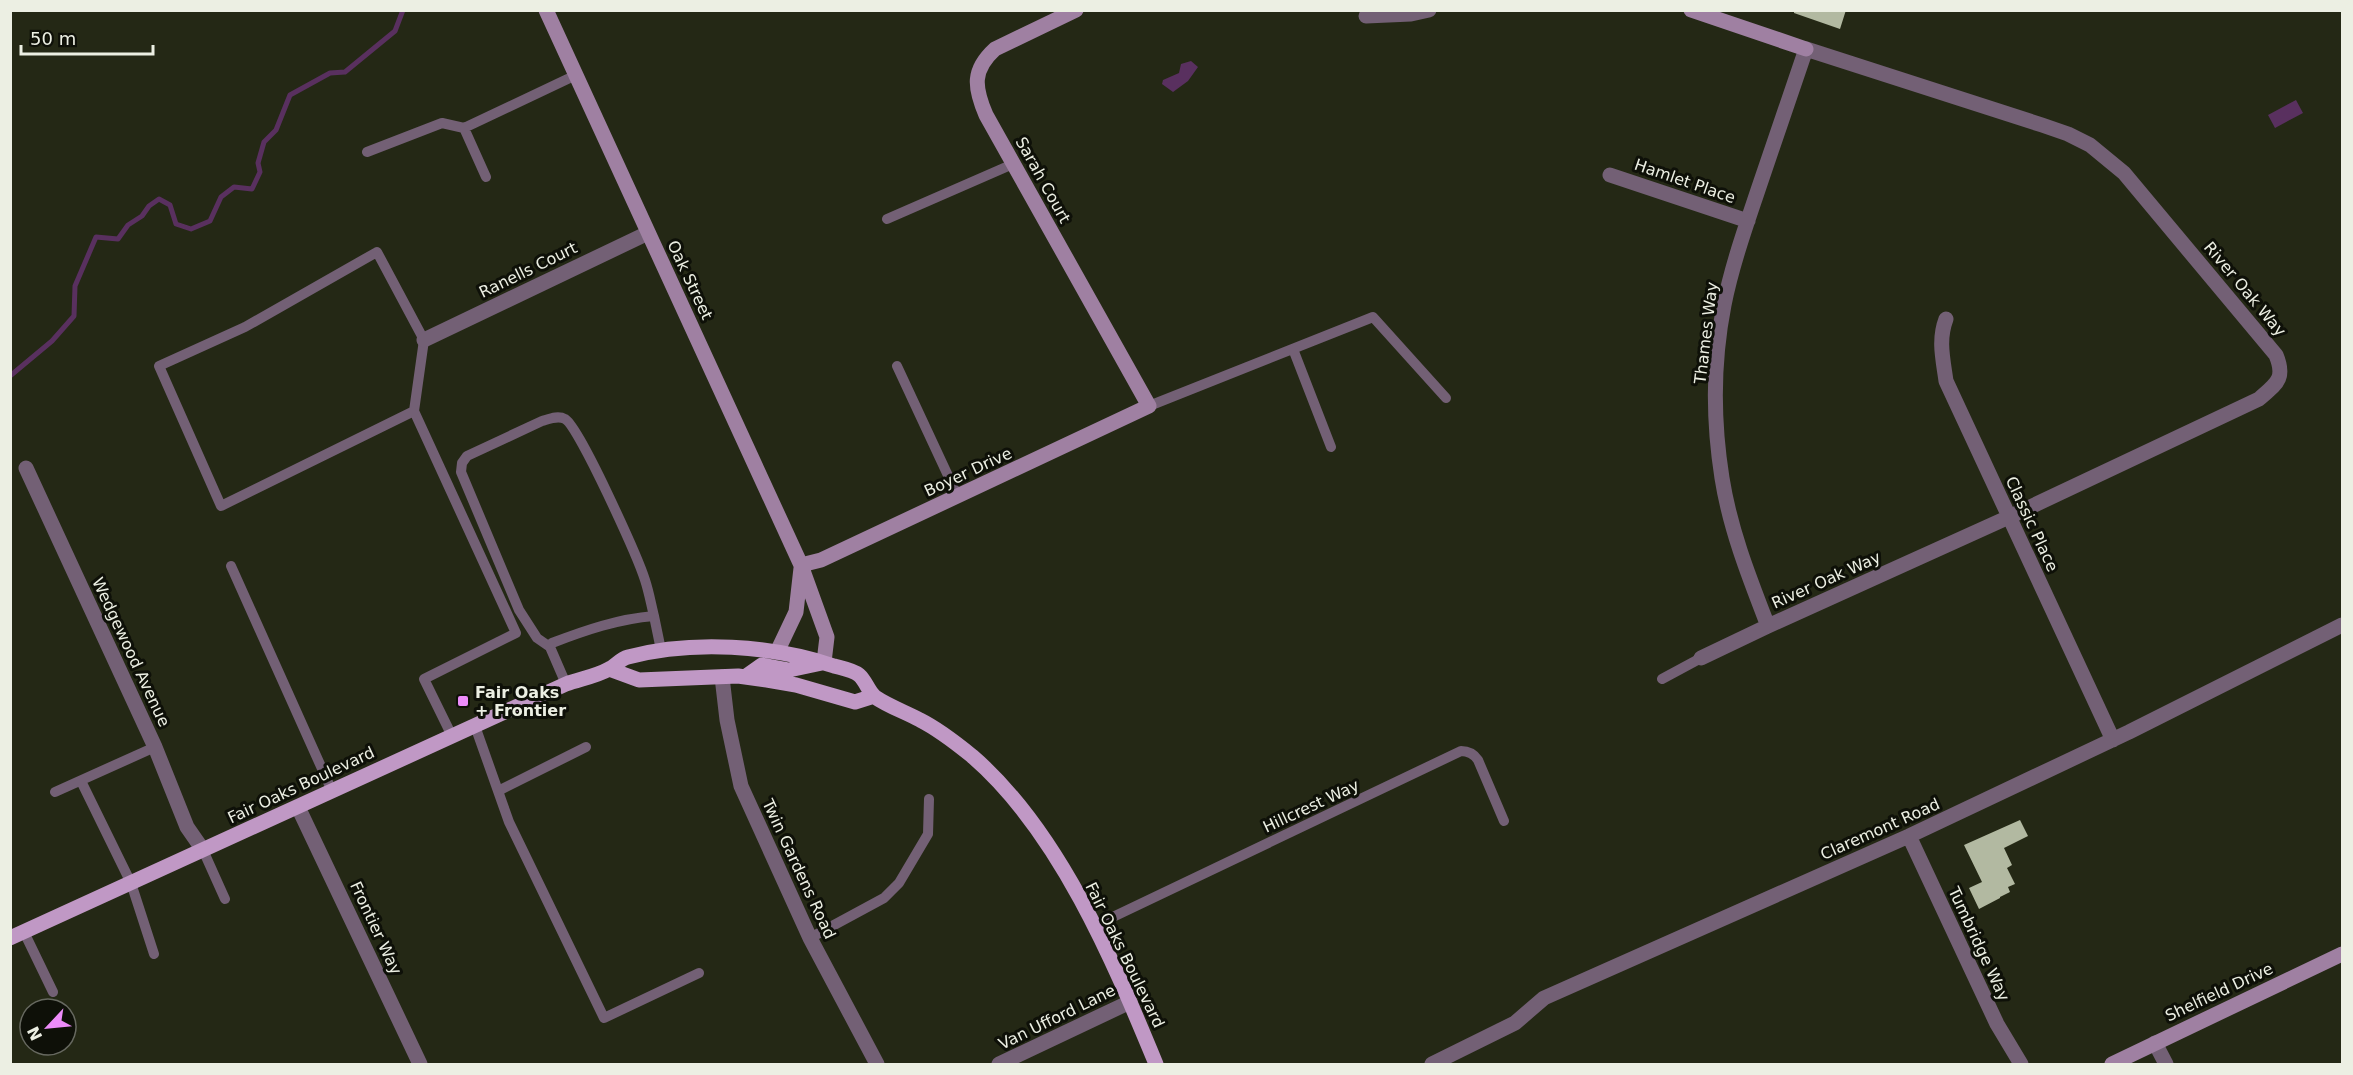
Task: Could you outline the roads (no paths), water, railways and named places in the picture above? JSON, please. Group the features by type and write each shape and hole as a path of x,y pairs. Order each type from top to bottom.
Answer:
{"main road":[{"name":"Fair Oaks Boulevard","path":"17,935 566,684 609,669 624,658 661,650 724,648 777,652 824,662 858,674 874,696 940,733 972,756 1001,786 1028,816 1066,875 1094,926 1130,1002 1156,1065"},
{"path":"746,677 762,665 789,670 824,662"},
{"path":"609,669 639,680 746,677 796,685 855,702 874,696"}],"street":[{"name":"Oak Street","path":"546,10 801,565"},
{"name":"Sarah Court","path":"1076,10 995,49 978,72 978,92 981,103 1013,164 1149,406"},
{"path":"1366,16 1412,14 1429,10"},
{"name":"River Oak Way","path":"1691,10 2042,125 2090,145 2124,173 2276,355 2281,371 2280,380 2259,399 1701,658"},
{"name":"Thames Way","path":"1768,626 1744,563 1729,513 1718,444 1717,358 1724,306 1736,255 1806,49"},
{"name":"Hamlet Place","path":"1611,175 1748,221"},
{"name":"Ranells Court","path":"424,340 648,233"},
{"name":"Classic Place","path":"1946,319 1941,331 1940,343 1946,381 2113,740"},
{"name":"Boyer Drive","path":"801,565 821,560 1149,406"},
{"name":"Wedgewood Avenue","path":"26,468 156,747 187,827 203,850"},
{"path":"777,652 796,612 801,565"},
{"path":"801,565 827,637 824,662"},
{"name":"Claremont Road","path":"1432,1065 1515,1023 1545,998 1909,837 2113,740 2343,625"},
{"name":"Twin Gardens Road","path":"722,677 727,720 741,786 810,938 877,1065"},
{"name":"Frontier Way","path":"298,807 420,1065"},
{"name":"Tumbridge Way","path":"1909,837 1997,1024 2021,1065"},
{"name":"Shelfield Drive","path":"2112,1065 2343,954"},
{"name":"Van Ufford Lane","path":"999,1065 1130,1002"},
{"path":"2155,1043 2166,1065"}],"lane":[{"path":"367,152 442,123 464,128 576,75"},
{"path":"464,128 486,177"},
{"path":"887,219 1013,164"},
{"path":"414,411 221,506 159,366 245,327 377,252 424,340 414,411 516,633 424,679 452,736"},
{"path":"1149,406 1373,317 1446,398"},
{"path":"1293,349 1331,447"},
{"path":"897,366 958,497"},
{"path":"566,684 550,647 537,638 519,610 461,472 462,463 467,456 542,421 555,417 565,419 574,428 593,463 642,574 661,650"},
{"path":"231,566 332,791"},
{"path":"550,647 552,643 591,627 629,618 654,616"},
{"path":"1662,679 1701,658"},
{"path":"475,726 510,822 604,1018 699,973"},
{"path":"55,792 156,747"},
{"path":"498,791 586,747"},
{"name":"Hillcrest Way","path":"1094,926 1461,751 1467,751 1478,760 1504,821"},
{"path":"81,781 131,883 154,954"},
{"path":"810,938 884,897 899,883 928,834 929,799"},
{"path":"203,850 225,899"},
{"path":"17,935 53,992"}],"waterway":[{"path":"10,376 52,341 74,316 75,286 96,237 118,239 128,225 142,216 149,206 159,199 170,205 176,224 191,229 210,221 221,197 234,187 252,189 260,172 258,163 264,142 276,130 290,95 330,73 345,72 395,31 403,10"}],"place":[{"name":"Fair Oaks + Frontier","path":"463,701"}]}
